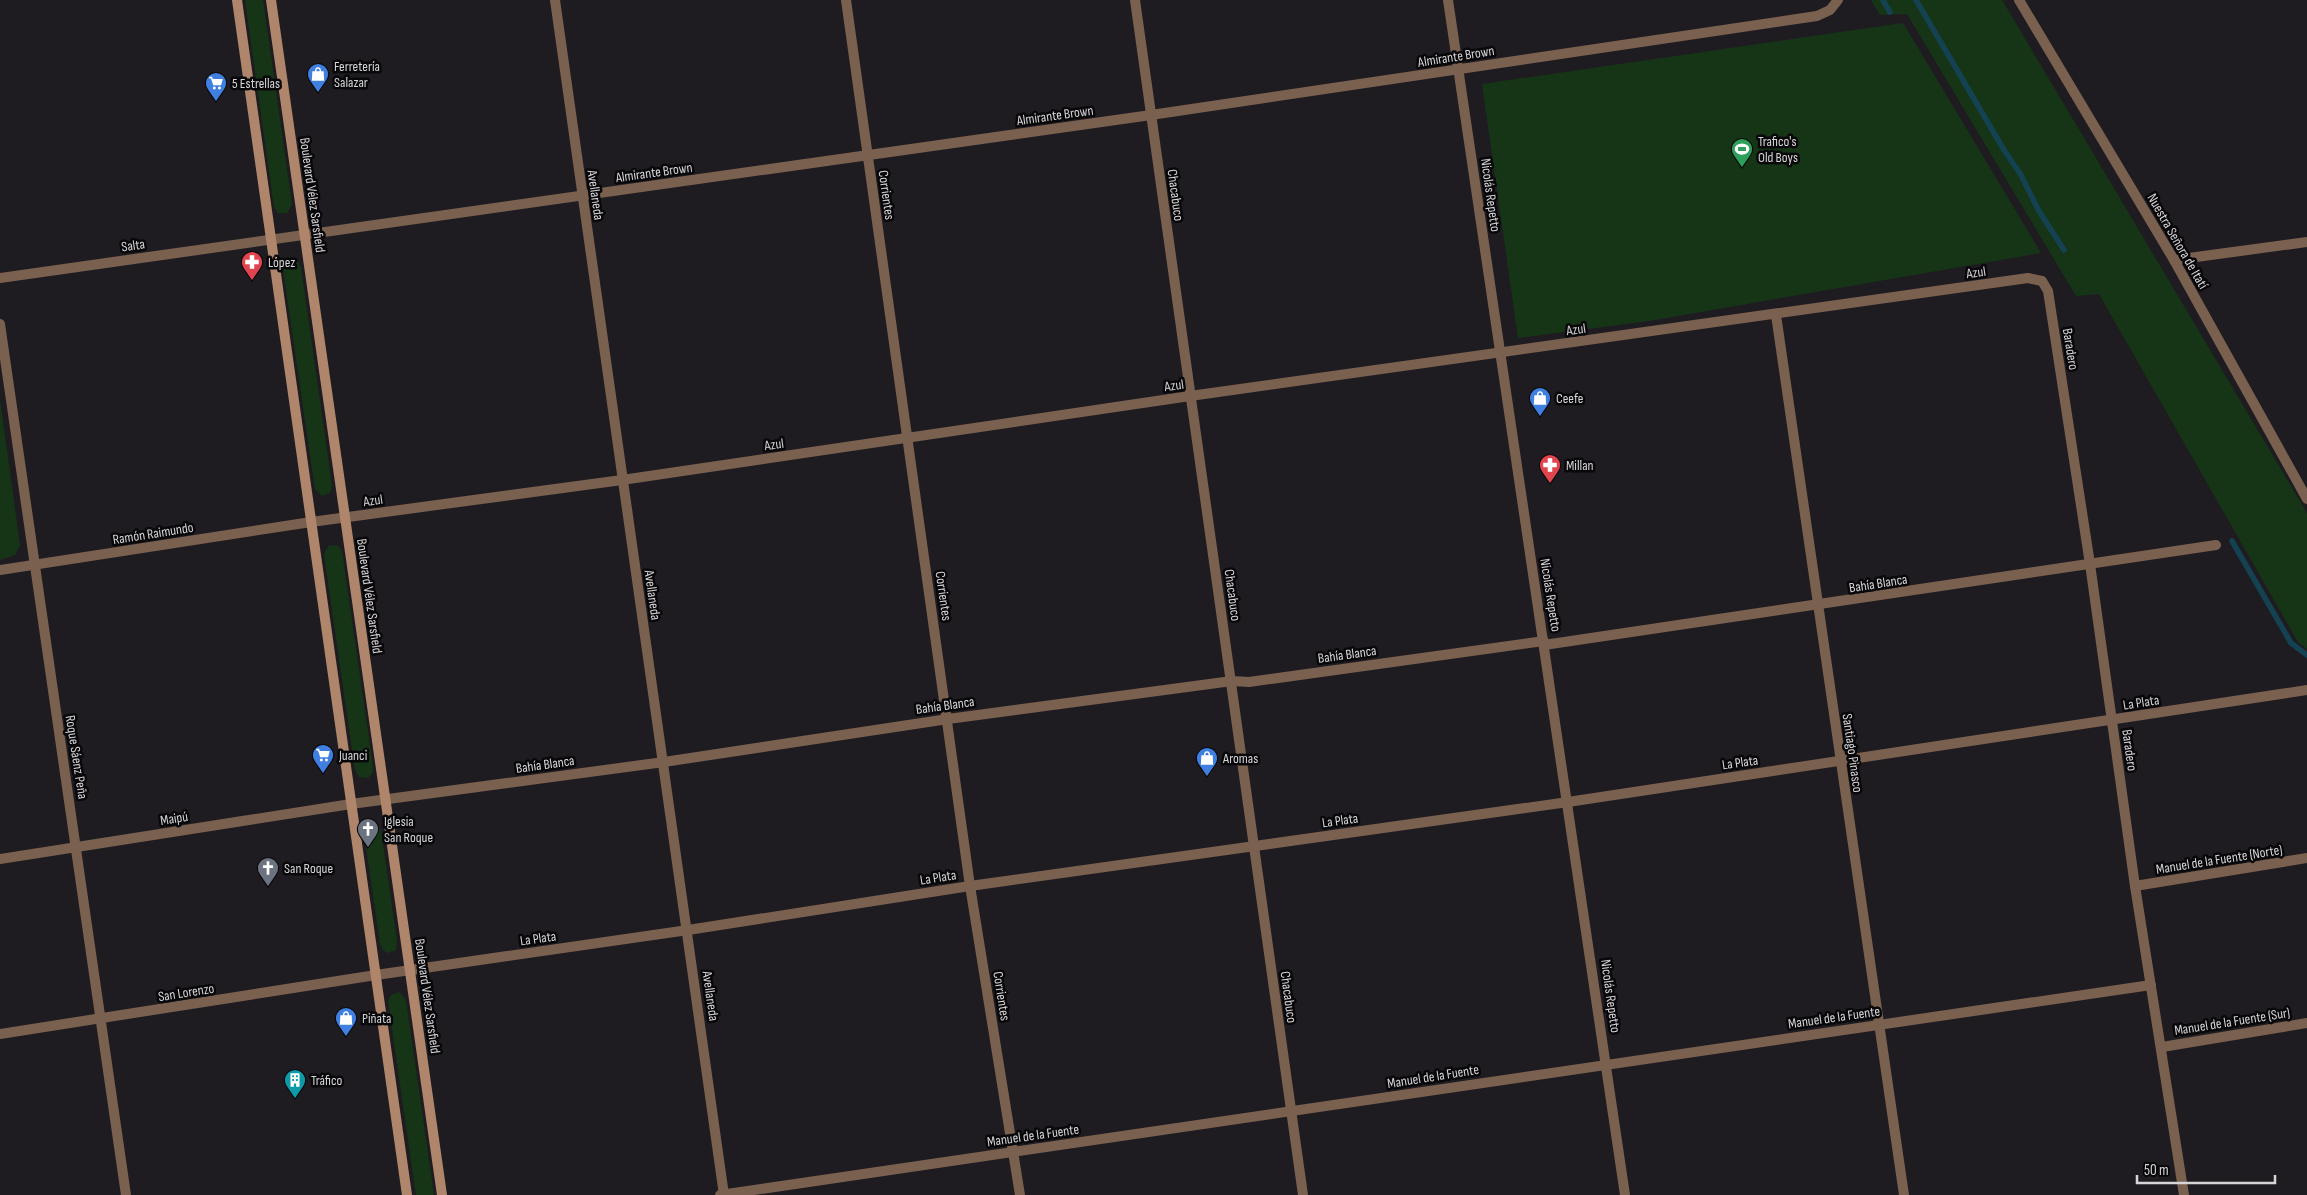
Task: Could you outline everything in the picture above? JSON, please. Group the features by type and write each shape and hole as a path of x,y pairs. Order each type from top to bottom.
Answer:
{"main road":[{"path":"237,0 407,1195"},
{"name":"Boulevard Vélez Sarsfield","path":"271,0 442,1195"}],"street":[{"name":"Avellaneda","path":"555,0 724,1195"},
{"name":"Corrientes","path":"846,0 970,886 1020,1195"},
{"name":"Chacabuco","path":"1135,0 1303,1195"},
{"name":"Nicolás Repetto","path":"1448,0 1625,1195"},
{"name":"Almirante Brown","path":"270,240 1151,116 1817,16 1830,10 1838,0"},
{"name":"Nuestra Señora de Itatí","path":"2019,0 2174,260 2307,499"},
{"name":"Salta","path":"0,278 270,240"},
{"path":"2174,260 2307,242"},
{"name":"Azul","path":"311,522 622,480 1190,396 1500,354 2028,278 2042,281"},
{"name":"Baradero","path":"2042,281 2048,291 2090,564 2135,886 2184,1195"},
{"name":"Santiago Pinasco","path":"1776,315 1904,1195"},
{"name":"Roque Sáenz Peña","path":"0,324 126,1195"},
{"name":"Ramón Raimundo","path":"0,570 311,522"},
{"name":"Bahía Blanca","path":"351,804 664,762 948,718 1232,681 1249,682 1817,606 2216,545"},
{"name":"La Plata","path":"376,975 688,930 970,886 1840,762 2307,690"},
{"name":"Maipú","path":"0,859 351,804"},
{"name":"Manuel de la Fuente (Norte)","path":"2135,886 2307,858"},
{"name":"San Lorenzo","path":"0,1034 100,1020 376,975"},
{"name":"Manuel de la Fuente","path":"720,1195 2151,984"},
{"name":"Manuel de la Fuente (Sur)","path":"2162,1047 2307,1023"}],"green space":[{"path":"245,0 263,0 292,204 287,213 278,213 274,207"},
{"path":"1871,0 2002,0 2307,513 2307,649 2298,642 2099,294 2076,296 1907,14 1880,15"},
{"name":"Trafico's Old Boys","path":"1903,23 2041,253 1649,321 1518,338 1482,84"},
{"path":"288,261 298,262 301,267 332,486 330,493 322,496 315,489 283,269"},
{"path":"0,400 20,545 15,555 0,560"},
{"path":"329,545 338,546 342,551 373,767 373,772 368,778 359,777 355,770 324,554"},
{"path":"375,824 381,830 397,941 396,950 387,953 382,949 380,943 364,833 366,827"},
{"path":"399,992 406,1000 434,1195 416,1195 388,1001 391,995"}],"waterway":[{"path":"1883,0 1890,12"},
{"path":"1916,0 2004,150 2021,175 2039,211 2064,250"},
{"path":"2232,541 2291,643 2307,655"}],"place":[{"name":"Ferretería Salazar","path":"318,93"},
{"name":"5 Estrellas","path":"216,102"},
{"name":"Trafico's Old Boys","path":"1742,168"},
{"name":"López","path":"252,281"},
{"name":"Ceefe","path":"1540,417"},
{"name":"Millan","path":"1550,484"},
{"name":"Juanci","path":"323,774"},
{"name":"Aromas","path":"1207,777"},
{"name":"Iglesia San Roque","path":"368,848"},
{"name":"San Roque","path":"268,887"},
{"name":"Piñata","path":"346,1037"},
{"name":"Tráfico","path":"295,1099"}]}
